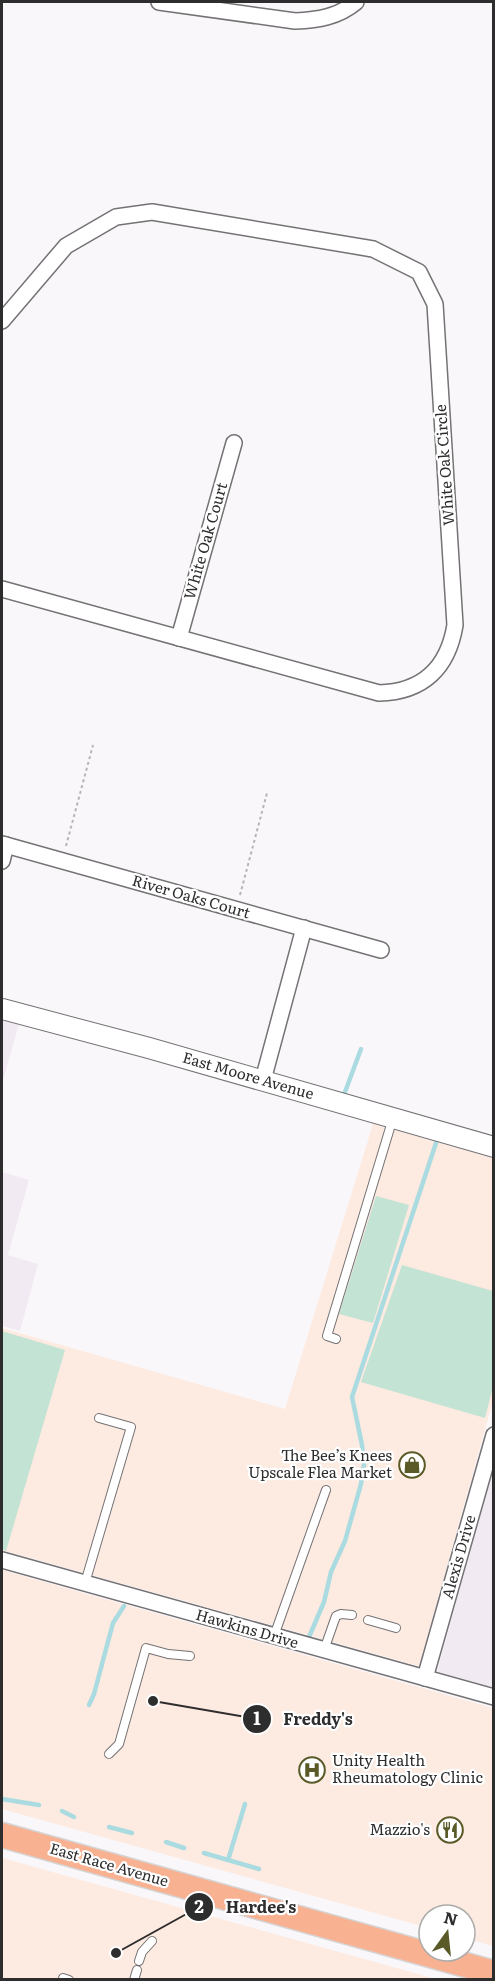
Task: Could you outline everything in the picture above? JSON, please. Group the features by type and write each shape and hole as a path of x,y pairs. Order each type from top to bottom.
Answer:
{"main road":[{"name":"East Race Avenue","path":"2,1835 494,1973"}],"street":[{"path":"159,2 295,21 316,20 333,15 356,2"},
{"name":"White Oak Circle","path":"2,321 66,246 116,218 152,212 373,249 419,272 435,304 455,625 453,640 442,665 422,684 408,690 379,693 2,589"},
{"name":"White Oak Court","path":"179,639 234,443"},
{"path":"2,861 4,845"},
{"name":"River Oaks Court","path":"4,845 381,950"},
{"path":"263,1080 304,928"},
{"name":"East Moore Avenue","path":"2,1009 263,1080 494,1147"},
{"name":"Alexis Drive","path":"425,1678 494,1435"},
{"name":"Hawkins Drive","path":"2,1560 494,1697"}],"lane":[{"path":"336,1339 327,1336 394,1117"},
{"path":"85,1583 131,1427 99,1418"},
{"path":"274,1636 326,1490"},
{"path":"324,1650 336,1616 352,1615"},
{"path":"368,1620 396,1628"},
{"path":"109,1754 118,1744 146,1648 190,1656"},
{"path":"139,1961 142,1952 152,1941"},
{"path":"134,1980 137,1970"}],"path":[{"path":"62,861 93,745"},
{"path":"236,909 267,793"}],"shaded area":[{"path":"2,1019 19,1024 2,1084"},
{"path":"373,1124 493,1158 493,1401 419,1666 2,1550 2,1328 285,1409"},
{"path":"2,1172 29,1180 8,1255 38,1264 20,1331 2,1326"},
{"path":"493,1468 494,1688 437,1672"},
{"path":"2,1570 493,1708 493,1946 477,1941 477,1903 417,1903 417,1925 2,1809"},
{"path":"2,1858 436,1979 2,1979"}],"green space":[{"path":"376,1196 409,1205 373,1323 339,1314"},
{"path":"402,1265 493,1291 493,1387 485,1418 361,1382"},
{"path":"2,1331 65,1350 6,1551 2,1549"}],"waterway":[{"path":"345,1092 361,1049"},
{"path":"309,1637 324,1602 331,1572 345,1541 361,1484 364,1465 362,1445 352,1397 436,1143"},
{"path":"89,1705 113,1623 124,1606"},
{"path":"2,1799 39,1805"},
{"path":"228,1860 245,1804"},
{"path":"62,1811 74,1817"},
{"path":"109,1827 132,1833"},
{"path":"166,1842 184,1848"},
{"path":"204,1853 259,1869"}],"place":[{"name":"The Bee’s Knees Upscale Flea Market","path":"412,1465"},
{"name":"Freddy's","path":"153,1701"},
{"name":"Unity Health Rheumatology Clinic","path":"312,1770"},
{"name":"Mazzio's","path":"450,1830"},
{"name":"Hardee's","path":"116,1953"}]}
